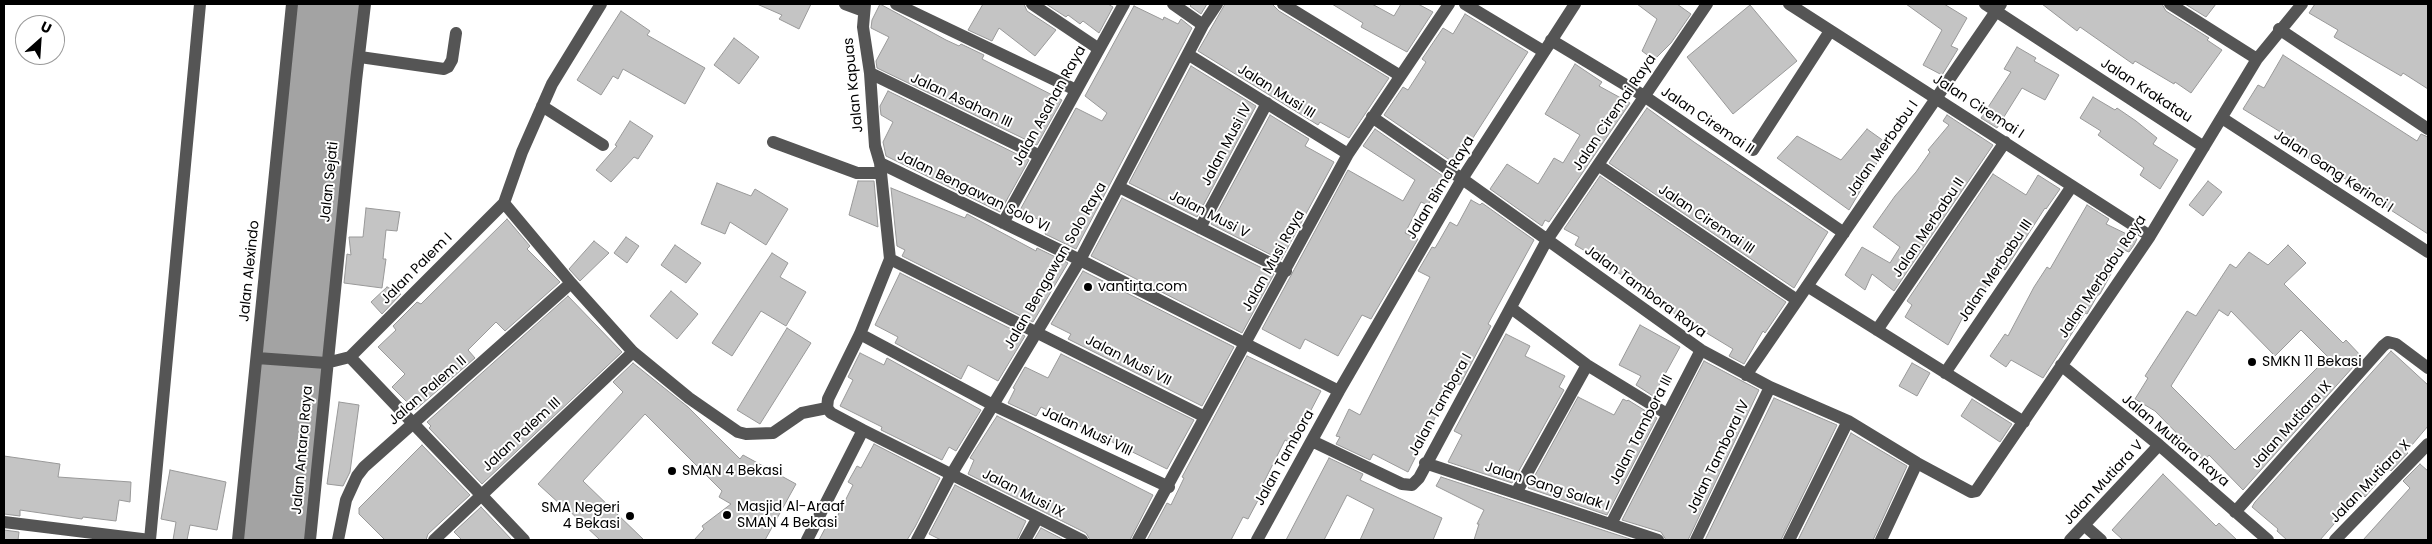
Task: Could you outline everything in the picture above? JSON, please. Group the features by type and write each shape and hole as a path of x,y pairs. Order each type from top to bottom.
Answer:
{"street":[{"path":"4,522 150,540 200,4"},
{"name":"Jalan Alexindo","path":"238,540 292,4"},
{"name":"Jalan Sejati","path":"326,363 366,4"},
{"path":"601,4 564,61 542,106 522,152 504,203 571,283 633,352 689,398 738,432 746,434 773,433 802,413 827,408 828,399 860,334 890,259"},
{"path":"845,4 865,8"},
{"path":"896,4 1076,90"},
{"path":"1032,4 1099,49"},
{"name":"Jalan Asahan Raya","path":"1003,223 1124,4"},
{"path":"1173,4 1203,25"},
{"name":"Jalan Bengawan Solo Raya","path":"917,540 952,475 1080,260 1189,55 1203,25 1217,4"},
{"path":"1284,4 1400,75"},
{"name":"Jalan Musi Raya","path":"1138,540 1169,487 1205,416 1348,154 1449,4"},
{"path":"1465,4 1543,51"},
{"name":"Jalan Bima Raya","path":"1339,391 1462,179 1575,4"},
{"name":"Jalan Ciremai Raya","path":"1547,240 1707,4"},
{"name":"Jalan Ciremai I","path":"1789,4 2150,236"},
{"path":"2170,4 2257,59"},
{"path":"2204,147 2257,59 2279,29 2302,4"},
{"name":"Jalan Merbabu I","path":"1746,375 1937,98 1994,6"},
{"name":"Jalan Krakatau","path":"1994,6 2204,147"},
{"name":"Jalan Kapuas","path":"865,8 863,27 870,73 875,146 880,168 890,259"},
{"path":"2279,29 2428,129"},
{"path":"1753,150 1830,31"},
{"path":"360,57 448,67 452,60 456,32"},
{"name":"Jalan Ciremai II","path":"1551,40 1644,96 1844,233"},
{"name":"Jalan Musi III","path":"1189,55 1348,154"},
{"name":"Jalan Asahan III","path":"870,73 1040,156"},
{"name":"Jalan Musi IV","path":"1200,228 1267,103"},
{"path":"542,106 603,145"},
{"name":"Jalan Tambora Raya","path":"1372,117 1462,179 1700,350 1770,387 1848,421 1917,463 1971,492 1976,491 2024,422"},
{"name":"Jalan Gang Kerinci I","path":"2222,118 2428,252"},
{"path":"773,142 857,173 880,168"},
{"name":"Jalan Merbabu II","path":"1877,330 2005,142"},
{"name":"Jalan Merbabu Raya","path":"2024,422 2150,236 2204,147"},
{"name":"Jalan Ciremai III","path":"1598,165 1797,300"},
{"name":"Jalan Bengawan Solo VI","path":"880,168 1080,260 1339,391"},
{"name":"Jalan Merbabu III","path":"1945,373 2072,186"},
{"name":"Jalan Musi V","path":"1119,187 1286,270"},
{"name":"Jalan Palem I","path":"350,357 504,203"},
{"name":"Jalan Tambora I","path":"1312,441 1402,484 1412,485 1419,478 1547,240"},
{"name":"Jalan Musi VII","path":"890,259 1205,416"},
{"name":"Jalan Palem II","path":"338,540 346,500 357,476 370,461 571,283"},
{"path":"1807,286 2024,422"},
{"path":"1511,308 1587,365 1666,414"},
{"name":"Jalan Musi VIII","path":"860,334 993,405 1169,487"},
{"name":"Jalan Mutiara IX","path":"2235,512 2388,342 2396,344 2428,368"},
{"name":"Jalan Tambora III","path":"1611,524 1700,350"},
{"name":"Jalan Palem III","path":"434,540 633,352"},
{"path":"257,358 326,363 350,357 524,540"},
{"name":"Jalan Antara Raya","path":"310,540 326,363"},
{"path":"1516,493 1587,365"},
{"name":"Jalan Mutiara Raya","path":"2061,365 2268,540"},
{"name":"Jalan Tambora IV","path":"1696,540 1770,387"},
{"name":"Jalan Tambora","path":"1257,540 1339,391"},
{"name":"Jalan Musi IX","path":"827,408 831,413 863,430 1082,540"},
{"path":"1789,540 1848,421"},
{"path":"807,540 863,430"},
{"name":"Jalan Mutiara X","path":"2335,540 2428,444"},
{"name":"Jalan Mutiara V","path":"2070,540 2159,446"},
{"name":"Jalan Gang Salak I","path":"1426,463 1658,540"},
{"path":"1881,540 1917,463"},
{"path":"1026,540 1037,518"},
{"path":"2084,525 2101,540"}],"shaded area":[{"path":"292,4 365,4 309,540 238,540"}],"building":[{"path":"757,4 811,4 799,29 779,19 782,15"},
{"path":"880,4 946,40 959,46 961,44 984,55 982,59 1062,100 1037,145 877,68 876,61 889,37 871,28 872,20"},
{"path":"983,4 1024,4 1027,11 1056,30 1035,56 999,28 992,41 968,30"},
{"path":"1046,4 1108,4 1113,7 1099,33 1083,21 1080,24 1068,15 1066,17"},
{"path":"1192,4 1207,4 1201,14 1190,6"},
{"path":"1225,4 1272,4 1279,11 1389,78 1349,138 1320,122 1318,125 1198,51"},
{"path":"1332,4 1372,4 1394,16 1401,4 1418,4 1433,12 1407,52 1361,27 1363,23"},
{"path":"1637,4 1677,4 1691,14 1671,43 1654,60 1642,51 1657,19"},
{"path":"1906,4 1944,4 1967,18 1951,46 1958,49 1942,75 1923,65 1942,30"},
{"path":"2042,4 2162,4 2166,11 2209,38 2207,40 2222,50 2191,93 2175,82 2174,84 2135,61 2133,64 2080,27 2077,31"},
{"path":"2185,4 2216,4 2206,17"},
{"path":"2315,4 2428,4 2428,89 2403,73 2401,76 2334,37 2338,30 2309,13"},
{"path":"1750,5 1797,61 1733,114 1687,57"},
{"path":"1134,6 1163,20 1164,17 1178,24 1181,19 1192,28 1076,249 1045,234 1049,225 1020,210 1076,108 1102,121 1107,113 1085,96"},
{"path":"621,11 650,31 647,35 705,68 685,104 623,69 618,79 613,76 601,95 577,80"},
{"path":"1465,14 1528,52 1471,141 1469,139 1459,156 1455,153 1451,161 1384,115 1403,87 1408,90 1426,62 1422,59 1443,28 1453,34"},
{"path":"734,38 759,57 739,84 714,65"},
{"path":"2017,47 2036,58 2034,61 2059,75 2045,100 2022,88 1997,128 1981,118 2011,72 2004,69"},
{"path":"2283,55 2417,141 2421,134 2428,137 2428,234 2372,198 2374,195 2308,158 2310,154 2290,142 2292,139 2243,109 2258,85 2264,88"},
{"path":"1575,64 1602,82 1599,86 1630,103 1549,222 1545,220 1542,226 1490,189 1507,164 1538,184 1554,158 1563,163 1580,135 1545,114"},
{"path":"1191,66 1256,106 1197,217 1129,183"},
{"path":"888,91 1029,160 1000,212 886,156 883,142 893,122 881,115 880,106"},
{"path":"2093,97 2115,110 2117,108 2136,121 2157,138 2153,144 2178,160 2160,189 2140,175 2144,168 2098,135 2101,131 2080,118"},
{"path":"1647,108 1828,232 1794,288 1609,163"},
{"path":"1270,115 1309,139 1305,146 1334,162 1281,260 1211,224"},
{"path":"1947,115 1993,145 1894,291 1872,274 1865,290 1845,275 1862,247 1890,263 1900,247 1873,227 1895,196 1916,172 1930,152 1928,150 1949,125 1943,121"},
{"path":"630,121 653,136 638,159 634,157 611,182 596,170 617,146 615,145"},
{"path":"1375,129 1443,176 1428,205 1421,202 1405,233 1418,239 1371,319 1362,315 1338,356 1305,339 1300,349 1262,329 1348,170 1403,201 1415,180 1363,146"},
{"path":"1867,129 1888,144 1849,210 1777,158 1797,136 1841,160"},
{"path":"1993,174 2026,195 2038,175 2060,189 2045,208 2005,270 1997,265 1976,307 1970,304 1948,345 1905,317 1912,305 1907,301"},
{"path":"1600,176 1786,302 1765,333 1763,331 1744,364 1729,356 1733,349 1648,297 1651,292 1575,245 1579,237 1564,229"},
{"path":"858,181 874,181 878,227 849,215"},
{"path":"2208,181 2222,192 2203,216 2189,205"},
{"path":"717,183 751,196 755,189 788,209 766,245 730,222 725,234 701,224"},
{"path":"891,188 965,218 967,214 1036,251 1037,248 1068,263 1033,322 902,256 905,250 897,246"},
{"path":"1122,198 1274,274 1242,333 1091,256"},
{"path":"1471,200 1480,205 1482,203 1534,240 1488,324 1491,326 1460,385 1453,382 1408,472 1373,454 1370,460 1336,444 1340,437 1336,436 1349,409 1360,415 1430,277 1418,271 1432,247 1435,248 1450,222 1457,226"},
{"path":"2087,205 2109,219 2106,224 2137,239 2134,245 2129,252 2124,250 2100,294 2087,314 2085,313 2043,378 2011,360 2006,367 1990,356 2005,334 2008,336 2034,287 2047,267 2050,269"},
{"path":"366,208 400,212 397,231 386,230 383,259 386,259 382,288 344,283 347,254 351,255 349,237 363,237"},
{"path":"507,219 530,246 527,249 560,282 505,331 496,322 468,350 475,358 415,410 392,387 405,374 378,347 396,330 393,326 417,302 421,304"},
{"path":"626,237 639,246 627,263 614,253"},
{"path":"594,241 609,253 580,281 569,269"},
{"path":"675,245 701,263 686,283 661,265"},
{"path":"2288,245 2306,263 2284,284 2343,343 2346,340 2362,357 2243,490 2209,455 2204,461 2155,411 2135,399 2148,378 2145,376 2187,311 2196,316 2230,264 2236,268 2249,252 2268,265","holes":["2219,310 2228,316 2231,311 2275,356 2301,330 2328,357 2235,450 2171,386"]},
{"path":"772,253 788,263 780,277 806,292 786,326 761,311 732,356 712,343"},
{"path":"1083,271 1234,347 1202,406 1068,339 1071,334 1051,324"},
{"path":"900,273 1025,336 998,381 968,365 961,379 895,343 898,337 875,325"},
{"path":"387,287 401,294 382,314 371,302"},
{"path":"671,291 698,314 677,339 650,316"},
{"path":"568,296 622,352 482,484 429,428 431,426 427,422"},
{"path":"1640,325 1680,347 1653,396 1636,385 1641,376 1619,365"},
{"path":"787,328 811,343 760,424 737,410"},
{"path":"1506,334 1530,346 1525,356 1565,376 1559,387 1564,390 1512,483 1448,462 1462,435 1454,431"},
{"path":"2391,351 2428,385 2428,426 2406,452 2408,453 2391,471 2389,469 2365,497 2361,493 2320,540 2287,540 2277,531 2278,529 2252,507"},
{"path":"860,353 884,365 887,358 981,410 956,451 949,447 942,460 881,430 882,427 840,406 853,380 848,377"},
{"path":"1061,354 1194,420 1167,469 1041,407 1036,416 1008,403 1015,389 1013,388 1025,367 1048,378"},
{"path":"1247,356 1321,391 1309,414 1304,412 1289,442 1285,440 1261,488 1264,489 1248,519 1243,517 1231,540 1147,540 1167,503 1171,505 1184,478 1182,477"},
{"path":"1704,361 1759,390 1688,540 1666,540 1661,532 1622,520"},
{"name":"SMAN 4 Bekasi","path":"633,363 688,407 740,459 743,455 796,484 765,540 694,540 704,529 702,526 731,504 719,497 722,491 645,414 583,481 644,540 600,540 538,484 623,392 613,382"},
{"path":"1912,363 1930,373 1917,396 1899,386"},
{"path":"1578,397 1614,415 1623,399 1628,400 1657,418 1607,515 1528,488"},
{"path":"1774,398 1837,425 1781,540 1705,540"},
{"path":"1972,399 2012,424 2000,442 1961,416"},
{"path":"339,402 359,405 350,472 343,486 327,484"},
{"path":"997,416 1153,495 1130,540 1090,540 1086,533 968,474 974,460 970,458"},
{"path":"1851,433 1907,466 1873,540 1798,540"},
{"path":"874,444 940,478 915,527 907,540 819,540 829,521 834,523 853,485 848,482 857,466 861,468"},
{"path":"422,445 470,495 428,534 426,540 385,540 359,514 359,508"},
{"path":"4,456 60,464 58,477 131,482 130,502 119,500 116,521 83,517 82,519 20,510 20,516 4,514"},
{"path":"1329,458 1363,474 1360,480 1442,518 1433,540 1360,540 1374,509 1347,495 1324,540 1286,540"},
{"path":"2420,464 2428,471 2428,540 2363,540 2410,488 2403,481"},
{"path":"170,470 226,482 217,530 190,525 187,540 173,540 176,522 161,519"},
{"path":"2163,474 2216,526 2219,523 2237,540 2123,540 2112,530"},
{"path":"1441,477 1633,540 1474,540 1479,524 1477,524 1484,510 1436,486"},
{"path":"955,485 1026,521 1017,540 941,540 929,534"},
{"path":"481,507 512,540 462,540 454,532"},
{"path":"1041,528 1064,540 1034,540"},
{"path":"4,530 19,532 18,540 4,540"}],"place":[{"name":"vantirta.com","path":"1088,287"},
{"name":"SMKN 11 Bekasi","path":"2252,362"},
{"name":"SMAN 4 Bekasi","path":"672,471"},
{"name":"Masjid Al-Araaf SMAN 4 Bekasi","path":"727,515"},
{"name":"SMA Negeri 4 Bekasi","path":"630,516"}]}
